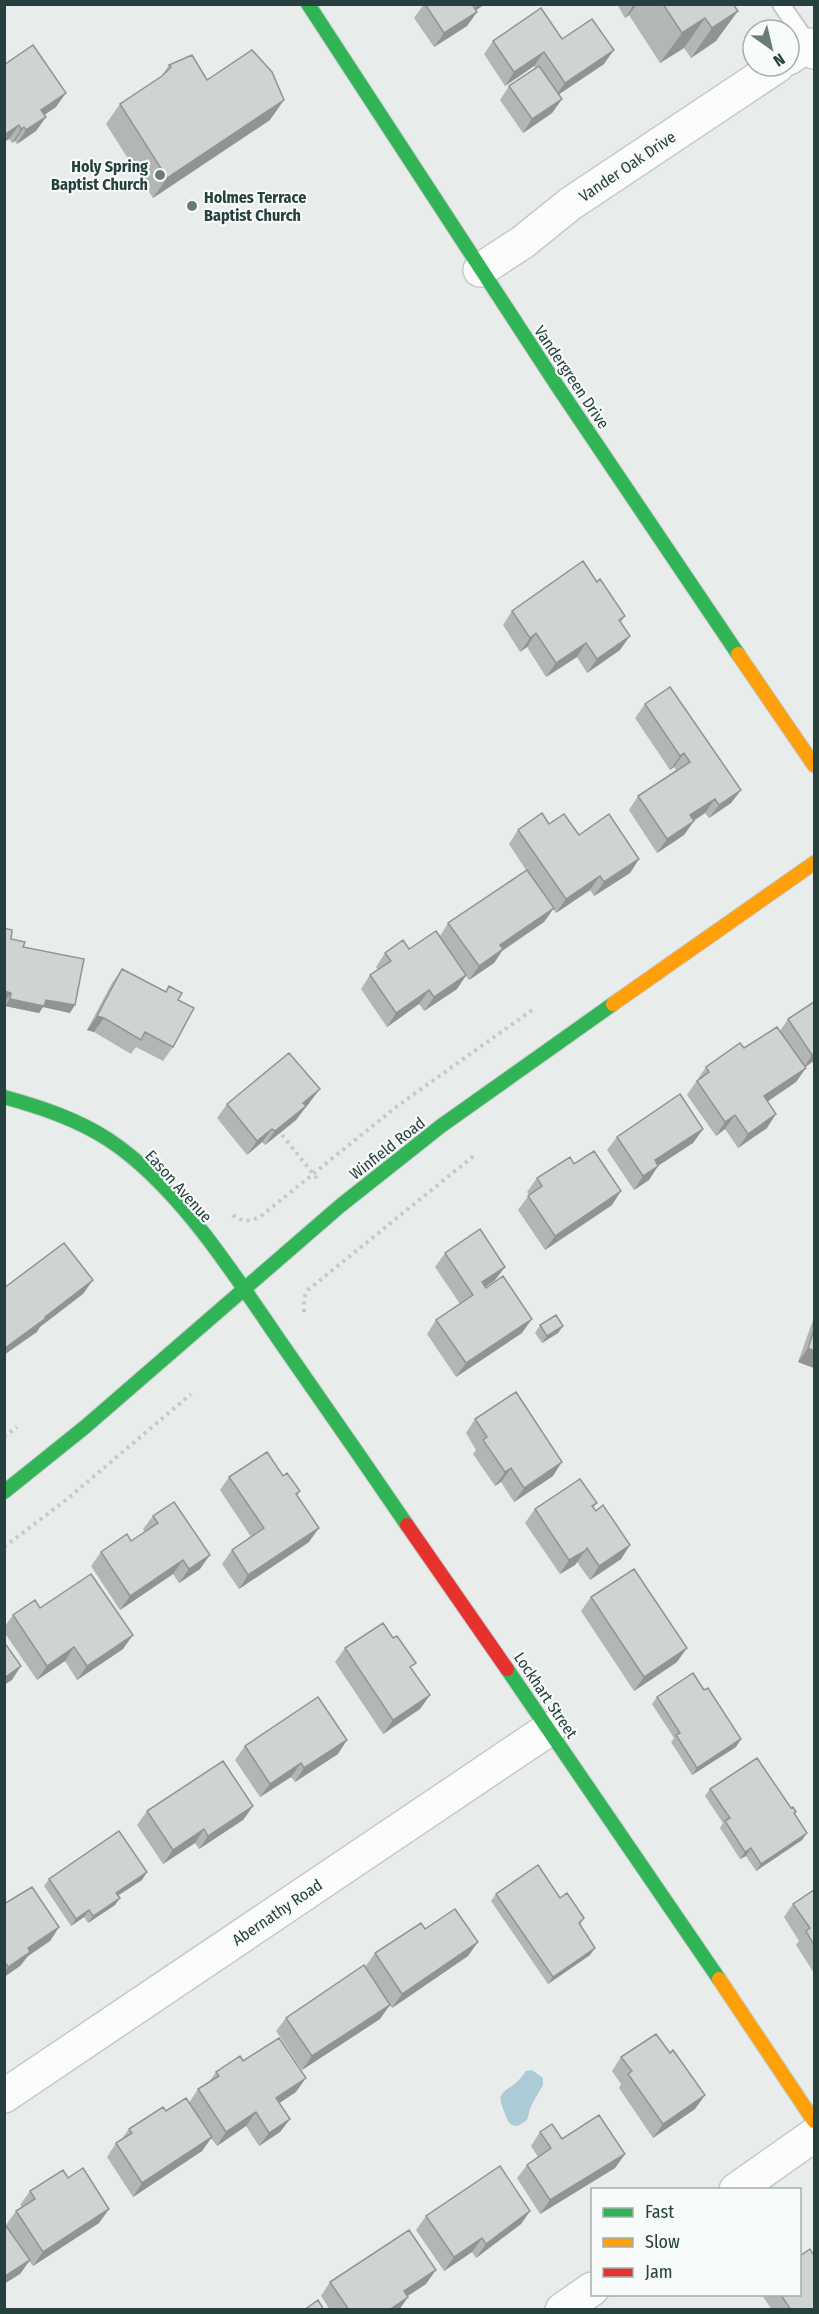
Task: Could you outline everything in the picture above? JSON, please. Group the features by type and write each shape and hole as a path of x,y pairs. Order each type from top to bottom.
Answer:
{"street":[{"name":"Vandergreen Drive","path":"308,4 480,270 814,765"},
{"name":"Vander Oak Drive","path":"480,270 523,242 570,204 759,78"},
{"name":"Winfield Road","path":"4,1492 85,1427 340,1206 479,1098 814,863"},
{"name":"Eason Avenue","path":"4,1097 36,1106 75,1122 110,1141 131,1157 171,1197 245,1290"},
{"name":"Lockhart Street","path":"245,1290 549,1729 814,2121"},
{"name":"Abernathy Road","path":"4,2096 549,1729"},
{"path":"739,2188 814,2135"},
{"path":"562,2310 591,2290"}],"lane":[{"path":"781,4 804,52"}],"path":[{"path":"231,1213 236,1218 252,1221 261,1216 412,1095 532,1010"},
{"path":"282,1135 340,1206"},
{"path":"304,1312 304,1298 309,1290 476,1154"},
{"path":"4,1547 66,1500 191,1394"},
{"path":"4,1437 16,1427"}],"water":[{"path":"532,2070 543,2078 543,2085 531,2106 527,2120 518,2126 513,2125 507,2119 501,2104 501,2097 526,2071"}],"building":[{"path":"425,4 472,4 477,12 444,33"},
{"path":"663,4 733,4 738,11 712,28 705,18 682,33"},
{"path":"541,8 562,39 592,19 614,50 565,83 544,52 514,72 493,41"},
{"path":"33,45 66,93 41,110 46,117 26,130 24,127 21,129 19,125 4,135 4,65"},
{"path":"252,50 272,72 284,100 167,178 120,104 162,76 171,67 169,65 192,55 207,80"},
{"path":"539,66 562,99 532,119 509,86"},
{"path":"583,561 597,582 600,579 625,616 619,620 630,636 597,659 586,643 556,663 536,633 530,638 512,611"},
{"path":"670,687 741,790 719,805 715,799 690,815 694,821 667,839 638,796 690,762 684,753 680,756 645,704"},
{"path":"542,813 549,824 564,814 579,835 609,814 639,859 604,882 600,876 566,899 518,830"},
{"path":"527,870 554,908 500,945 503,949 479,966 448,923"},
{"path":"4,928 12,930 11,939 25,942 23,947 84,959 75,1005 46,1000 44,1006 10,999 11,993 4,991"},
{"path":"436,931 466,975 434,997 429,990 396,1013 370,975 391,961 385,953 403,940 409,949"},
{"path":"122,969 166,992 169,986 182,993 178,1000 194,1008 173,1047 145,1032 141,1040 97,1016"},
{"path":"814,1002 814,1054 812,1055 788,1019"},
{"path":"777,1027 806,1068 764,1096 776,1114 748,1134 735,1115 725,1122 697,1081 709,1072 706,1067 740,1043 744,1048"},
{"path":"289,1053 320,1089 303,1103 306,1106 275,1131 272,1129 257,1141 227,1104"},
{"path":"680,1094 703,1129 655,1160 658,1166 643,1176 617,1137"},
{"path":"594,1151 621,1191 555,1236 528,1196 542,1186 537,1178 570,1157 574,1164"},
{"path":"480,1229 505,1267 482,1282 486,1288 503,1276 532,1319 466,1363 436,1320 473,1295 445,1253"},
{"path":"64,1243 93,1280 5,1348 4,1288"},
{"path":"556,1315 563,1326 547,1336 540,1325"},
{"path":"814,1330 814,1351 808,1348"},
{"path":"516,1392 562,1462 524,1488 511,1468 505,1472 483,1440 487,1437 475,1419"},
{"path":"267,1452 283,1476 287,1473 300,1491 296,1494 319,1528 248,1575 232,1550 264,1528 229,1477"},
{"path":"580,1479 597,1503 592,1506 596,1511 603,1505 630,1545 599,1566 587,1548 569,1560 535,1509"},
{"path":"174,1502 210,1555 189,1569 183,1560 130,1596 101,1552 127,1534 131,1541 158,1523 153,1516"},
{"path":"634,1569 687,1648 644,1677 591,1597"},
{"path":"91,1574 133,1635 87,1666 74,1647 47,1666 13,1615 35,1600 40,1608"},
{"path":"383,1623 393,1638 397,1636 416,1663 410,1667 430,1695 393,1720 345,1648"},
{"path":"4,1642 21,1666 4,1678"},
{"path":"693,1673 704,1690 708,1688 741,1739 697,1768 676,1735 680,1733 657,1697"},
{"path":"318,1697 347,1740 304,1768 301,1763 270,1784 245,1746"},
{"path":"757,1758 791,1808 793,1807 796,1812 794,1813 807,1833 761,1864 751,1848 745,1852 725,1821 730,1818 710,1789"},
{"path":"223,1761 253,1806 208,1836 204,1829 173,1850 147,1811"},
{"path":"119,1831 147,1872 116,1893 120,1898 93,1916 89,1910 76,1919 49,1879"},
{"path":"538,1865 560,1898 567,1893 584,1918 579,1923 595,1948 553,1977 496,1894"},
{"path":"32,1887 59,1927 28,1948 30,1952 8,1967 4,1961 4,1904"},
{"path":"814,1890 814,1945 806,1931 810,1928 793,1904"},
{"path":"455,1909 478,1942 402,1994 375,1953 421,1923 425,1929"},
{"path":"364,1965 390,2005 312,2056 286,2018"},
{"path":"656,2034 670,2053 673,2050 705,2095 663,2124 628,2074 632,2071 621,2057"},
{"path":"279,2038 306,2078 276,2098 290,2119 269,2133 256,2112 226,2132 198,2089 219,2076 216,2072 240,2056 243,2061"},
{"path":"186,2098 212,2137 142,2183 116,2143 132,2133 129,2129 163,2107 166,2111"},
{"path":"599,2115 625,2154 550,2200 527,2165 551,2148 540,2132 552,2124 562,2139"},
{"path":"500,2166 530,2211 486,2244 482,2238 454,2257 426,2216"},
{"path":"83,2168 109,2209 43,2252 16,2211 35,2199 30,2191 63,2170 68,2178"},
{"path":"4,2223 30,2260 4,2277"},
{"path":"409,2230 436,2270 404,2291 408,2297 389,2310 349,2310 330,2282"},
{"path":"810,2249 814,2256 814,2310 791,2310 782,2296 801,2296 801,2255"},
{"path":"318,2300 324,2310 304,2310"}],"traffic: fast":[{"path":"308,4 558,387 738,654"},
{"path":"4,1492 85,1427 340,1206 441,1126 613,1004"},
{"path":"4,1097 58,1114 97,1133 134,1159 158,1180 222,1258 407,1525"},
{"path":"507,1669 719,1979"}],"traffic: slow":[{"path":"738,654 814,765"},
{"path":"613,1004 814,863"},
{"path":"719,1979 814,2121"}],"traffic: jam":[{"path":"407,1525 507,1669"}],"place":[{"name":"Holy Spring Baptist Church","path":"160,175"},
{"name":"Holmes Terrace Baptist Church","path":"192,206"}]}
